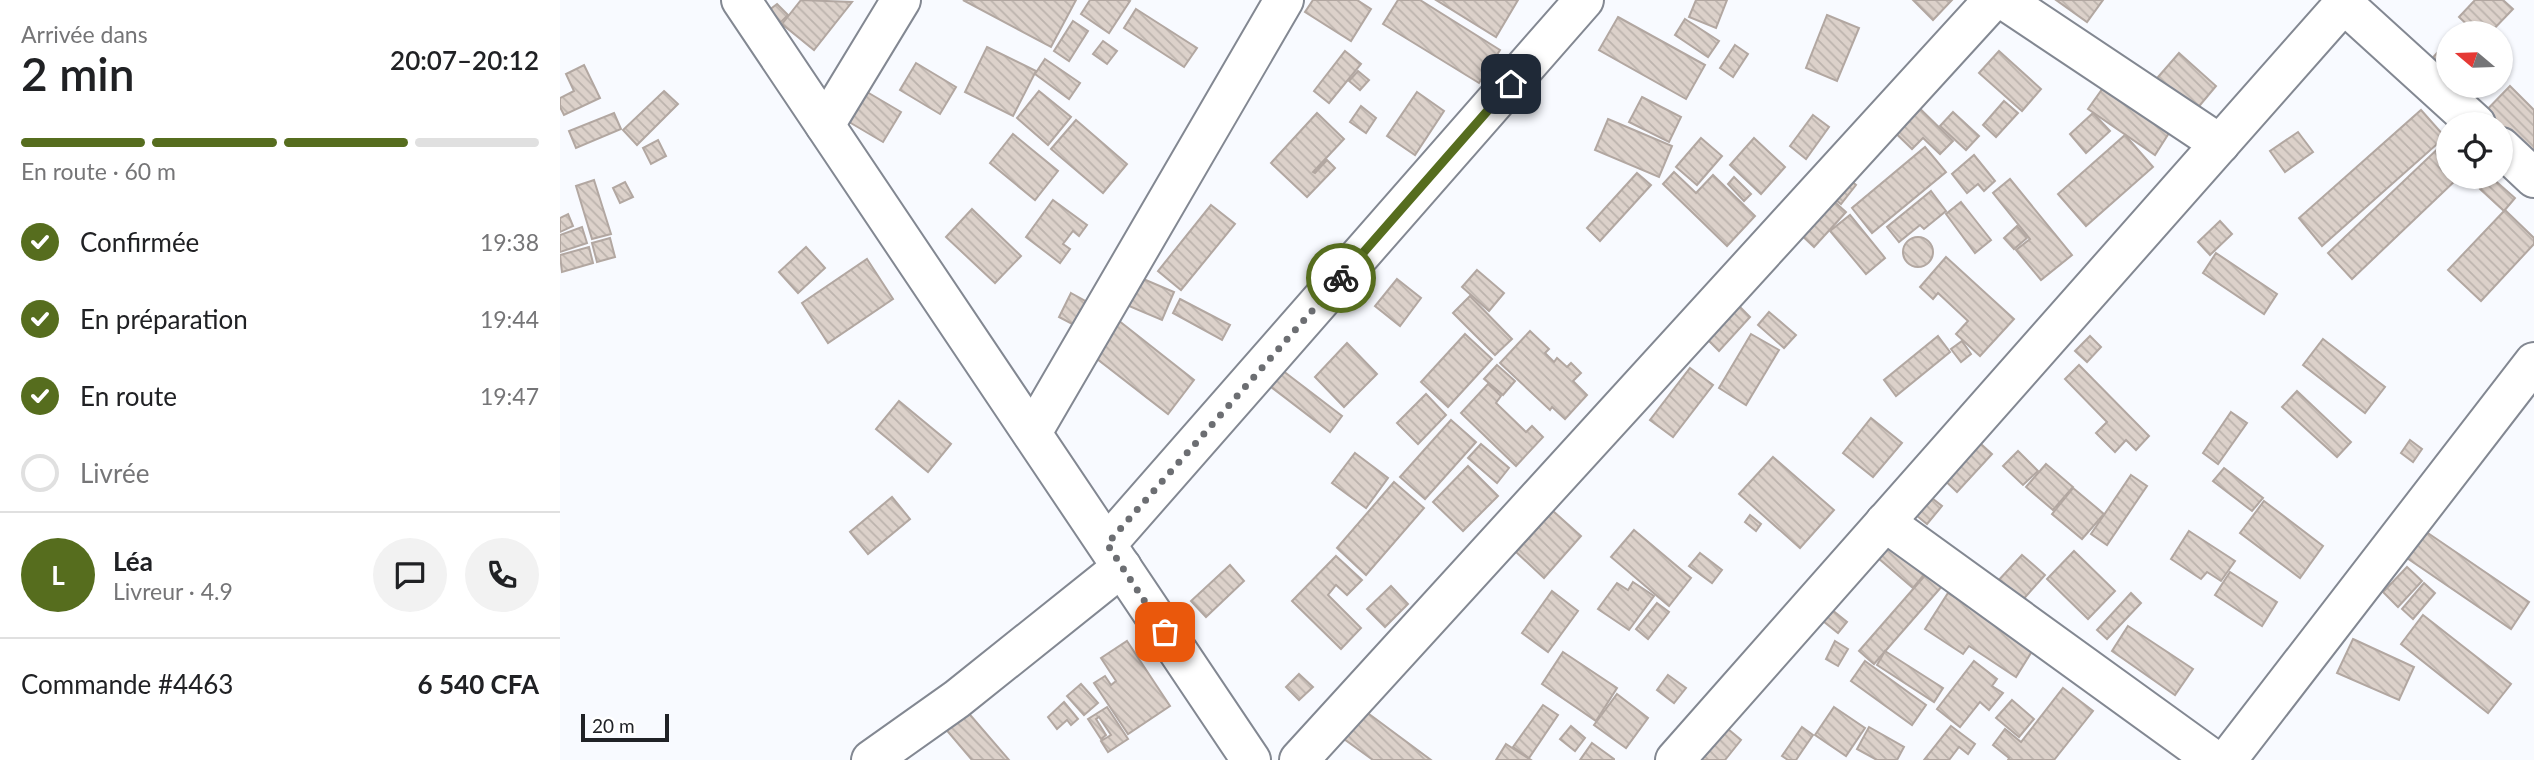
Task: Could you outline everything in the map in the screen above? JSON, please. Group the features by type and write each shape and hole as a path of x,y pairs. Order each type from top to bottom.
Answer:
{"street":[{"path":"741,0 1251,760"},
{"path":"825,125 901,0"},
{"path":"1032,433 1284,0"},
{"path":"871,760 957,699 1115,556 1584,0"},
{"path":"1299,760 1993,0"},
{"path":"2004,0 2220,144"},
{"path":"1675,760 2346,2 2463,112"},
{"path":"2513,158 2534,178"},
{"path":"2227,760 2534,362"},
{"path":"1885,522 2214,760"}],"building":[{"path":"801,0 852,2 814,50 782,24"},
{"path":"963,0 1076,0 1051,47"},
{"path":"1090,0 1130,1 1109,33 1081,14"},
{"path":"1313,0 1357,0 1371,9 1351,41 1305,12"},
{"path":"1398,0 1420,0 1500,50 1479,83 1383,24"},
{"path":"1436,0 1518,0 1496,37"},
{"path":"1696,0 1727,0 1716,28 1689,17"},
{"path":"1913,0 1952,0 1933,20"},
{"path":"2056,0 2103,0 2087,22"},
{"path":"2475,0 2503,0 2513,9 2502,21 2463,21 2459,17"},
{"path":"777,4 788,15 779,24 768,11"},
{"path":"1136,9 1197,48 1184,67 1124,28"},
{"path":"1827,15 1859,28 1837,81 1806,68"},
{"path":"1618,17 1705,65 1686,99 1599,50"},
{"path":"1685,19 1719,41 1708,57 1675,35"},
{"path":"1073,21 1088,31 1069,61 1054,51"},
{"path":"1103,41 1117,51 1107,64 1093,54"},
{"path":"1735,45 1748,54 1733,77 1720,68"},
{"path":"987,47 1036,71 1013,116 965,92"},
{"path":"1345,51 1361,64 1329,103 1314,91"},
{"path":"1999,51 2041,89 2022,111 1979,73"},
{"path":"2179,53 2216,86 2190,117 2152,84"},
{"path":"2436,54 2436,74 2426,65"},
{"path":"1045,59 1080,83 1069,99 1035,74"},
{"path":"916,63 956,87 940,114 900,90"},
{"path":"584,65 600,98 564,115 560,98 574,91 566,74"},
{"path":"1358,71 1369,80 1360,90 1349,81"},
{"path":"2103,88 2169,133 2155,155 2088,109"},
{"path":"862,89 901,112 883,142 844,119"},
{"path":"2513,89 2534,110 2534,170 2513,148 2513,112 2485,112 2498,98 2513,98"},
{"path":"664,91 678,104 637,145 623,130"},
{"path":"1039,91 1071,117 1048,145 1017,118"},
{"path":"1417,92 1444,111 1415,155 1387,136"},
{"path":"1904,93 1953,141 1940,154 1923,138 1912,149 1880,118"},
{"path":"1642,97 1681,117 1669,142 1629,122"},
{"path":"2004,101 2018,113 1996,137 1983,125"},
{"path":"1361,106 1376,118 1366,133 1350,122"},
{"path":"2421,110 2436,127 2436,145 2322,246 2299,218"},
{"path":"1953,112 1979,136 1966,150 1940,126"},
{"path":"614,113 621,129 576,148 569,131"},
{"path":"1317,113 1344,139 1313,172 1327,160 1335,168 1307,197 1271,163"},
{"path":"2093,113 2110,131 2086,153 2070,134"},
{"path":"1813,115 1829,127 1806,159 1790,146"},
{"path":"1608,119 1672,146 1659,177 1595,150"},
{"path":"1076,120 1127,164 1103,193 1051,149"},
{"path":"2298,132 2313,152 2285,172 2270,151"},
{"path":"1013,134 1058,171 1035,200 990,163"},
{"path":"2125,135 2153,167 2086,226 2058,194"},
{"path":"1701,138 1722,156 1697,185 1676,167"},
{"path":"1754,138 1785,167 1761,194 1730,165"},
{"path":"658,140 666,156 651,164 643,148"},
{"path":"1925,147 1946,172 1872,233 1852,208"},
{"path":"2436,150 2436,189 2446,189 2352,279 2328,253"},
{"path":"1974,155 1995,181 1984,191 1978,184 1967,193 1952,174"},
{"path":"1834,167 1856,185 1841,204 1818,186"},
{"path":"1674,172 1696,193 1713,175 1755,216 1727,246 1663,184"},
{"path":"1637,173 1651,185 1600,241 1587,228"},
{"path":"1734,177 1751,194 1744,201 1728,184"},
{"path":"2010,179 2072,255 2041,280 2016,250 2030,239 1993,193"},
{"path":"594,180 611,234 592,239 576,186"},
{"path":"625,182 633,197 620,203 613,188"},
{"path":"2480,189 2505,189 2515,198 2504,211"},
{"path":"1931,191 1946,211 1924,229 1920,225 1899,242 1887,227"},
{"path":"1827,195 1846,212 1814,247 1796,230"},
{"path":"1053,200 1087,225 1079,236 1073,231 1063,244 1070,249 1060,263 1026,237"},
{"path":"1961,202 1991,240 1975,253 1946,214"},
{"path":"1211,205 1235,224 1181,290 1158,271"},
{"path":"972,209 1021,256 995,283 946,237"},
{"path":"2505,210 2534,238 2534,244 2481,301 2448,270"},
{"path":"568,214 573,226 560,232 560,218"},
{"path":"1850,215 1885,258 1866,274 1830,231"},
{"path":"2220,221 2232,234 2210,255 2198,242"},
{"path":"2017,226 2027,238 2014,249 2004,238"},
{"path":"582,227 587,243 560,252 560,235"},
{"path":"1918,237 1929,241 1933,252 1929,263 1918,267 1907,263 1903,252 1907,241"},
{"path":"610,238 615,257 597,262 592,243"},
{"path":"589,247 593,263 562,272 560,255"},
{"path":"806,247 825,268 798,293 779,272"},
{"path":"2216,253 2277,294 2264,314 2203,273"},
{"path":"1946,257 2014,319 1980,356 1956,334 1968,321 1938,293 1933,299 1920,287"},
{"path":"867,259 893,299 828,343 802,303"},
{"path":"1477,270 1504,293 1489,311 1462,287"},
{"path":"1141,278 1174,292 1162,320 1129,306"},
{"path":"1397,279 1421,298 1400,326 1375,306"},
{"path":"1071,293 1087,302 1074,325 1059,317"},
{"path":"1470,296 1512,339 1495,355 1453,313"},
{"path":"1180,299 1230,325 1222,340 1173,313"},
{"path":"1736,303 1750,317 1719,351 1705,337"},
{"path":"1769,312 1796,335 1784,348 1758,325"},
{"path":"1109,313 1194,380 1168,414 1083,348"},
{"path":"1530,331 1549,349 1545,353 1554,362 1557,358 1567,367 1571,363 1581,373 1573,381 1587,395 1565,419 1552,407 1550,410 1500,363"},
{"path":"1465,334 1492,359 1448,407 1421,382"},
{"path":"1751,334 1779,350 1746,405 1719,388"},
{"path":"1938,336 1950,352 1896,396 1884,380"},
{"path":"2090,336 2101,347 2087,362 2075,351"},
{"path":"2323,339 2385,387 2365,413 2303,365"},
{"path":"1962,341 1971,354 1961,362 1951,349"},
{"path":"1347,343 1377,374 1344,407 1315,377"},
{"path":"1274,364 1342,416 1330,432 1262,380"},
{"path":"1497,365 1515,381 1503,395 1484,379"},
{"path":"2079,365 2149,436 2136,450 2126,440 2115,452 2096,433 2107,422 2065,379"},
{"path":"1690,368 1713,385 1673,437 1650,420"},
{"path":"1488,384 1501,396 1496,403 1526,432 1532,426 1543,437 1516,466 1461,413"},
{"path":"2297,391 2351,442 2337,457 2282,407"},
{"path":"1426,394 1446,415 1418,444 1397,423"},
{"path":"899,401 951,444 928,472 876,429"},
{"path":"2231,412 2247,423 2218,464 2203,453"},
{"path":"1871,418 1902,443 1873,477 1843,453"},
{"path":"1451,420 1476,442 1425,499 1400,477"},
{"path":"1970,434 1992,454 1957,492 1936,472"},
{"path":"2410,440 2422,449 2413,462 2401,453"},
{"path":"1481,444 1509,468 1497,483 1468,458"},
{"path":"2018,451 2038,471 2023,485 2003,466"},
{"path":"1355,453 1388,478 1366,508 1332,483"},
{"path":"1773,457 1834,510 1800,548 1739,494"},
{"path":"2046,464 2073,487 2053,510 2026,487"},
{"path":"1468,466 1498,496 1463,531 1433,502"},
{"path":"2224,468 2263,498 2252,511 2213,481"},
{"path":"2131,475 2147,486 2107,545 2091,534"},
{"path":"1394,482 1424,508 1366,575 1337,548"},
{"path":"1919,488 1942,506 1927,524 1905,506"},
{"path":"2073,488 2104,514 2082,539 2052,514"},
{"path":"892,497 910,519 868,554 850,532"},
{"path":"2264,501 2323,546 2300,578 2240,533"},
{"path":"1553,511 1581,536 1544,578 1516,552"},
{"path":"1750,515 1761,524 1756,531 1745,522"},
{"path":"1877,527 1928,570 1913,588 1863,545"},
{"path":"2422,529 2529,602 2511,629 2404,556"},
{"path":"1634,530 1691,578 1669,606 1611,557"},
{"path":"2189,531 2235,561 2221,581 2207,572 2201,579 2171,559"},
{"path":"2074,551 2115,591 2088,619 2047,579"},
{"path":"1700,553 1722,570 1712,583 1689,566"},
{"path":"2022,555 2045,575 2020,603 1997,582"},
{"path":"1336,556 1362,580 1347,595 1336,585 1328,595 1361,628 1341,649 1292,601"},
{"path":"1230,565 1244,581 1206,617 1191,601"},
{"path":"2407,567 2422,581 2398,607 2383,592"},
{"path":"1928,572 1943,585 1874,664 1859,651"},
{"path":"2230,572 2277,602 2262,626 2215,595"},
{"path":"1633,582 1654,596 1629,630 1598,609 1617,583 1628,590"},
{"path":"2424,583 2435,593 2413,619 2402,609"},
{"path":"1391,586 1408,604 1385,627 1367,609"},
{"path":"1552,591 1578,611 1548,652 1522,633"},
{"path":"1948,593 2034,648 2016,677 1969,646 1963,654 1925,629"},
{"path":"2131,593 2141,603 2107,639 2097,630"},
{"path":"1821,601 1847,622 1838,633 1812,612"},
{"path":"1657,603 1669,612 1648,639 1636,629"},
{"path":"2423,615 2511,684 2488,713 2401,644"},
{"path":"2128,626 2193,669 2175,695 2112,651"},
{"path":"2353,639 2414,667 2399,700 2337,673"},
{"path":"1127,641 1170,706 1128,734 1094,683 1105,676 1111,685 1116,681 1101,658"},
{"path":"1835,641 1848,649 1838,666 1826,659"},
{"path":"1885,651 1943,688 1934,702 1877,665"},
{"path":"1563,652 1617,688 1596,721 1542,684"},
{"path":"1865,661 1926,705 1912,725 1851,681"},
{"path":"1974,661 1997,679 1992,686 2003,693 1989,710 1980,702 1960,727 1937,709"},
{"path":"1299,674 1313,687 1299,700 1286,687"},
{"path":"1668,675 1686,688 1674,703 1657,690"},
{"path":"1081,684 1098,703 1084,715 1067,696"},
{"path":"2063,688 2093,711 2054,760 2008,760 2009,758 1993,745 2005,729 2021,742"},
{"path":"1617,694 1648,718 1626,748 1594,725"},
{"path":"2012,700 2034,719 2019,737 1996,718"},
{"path":"1064,702 1078,719 1071,725 1067,720 1057,729 1048,717"},
{"path":"1543,705 1558,715 1529,758 1513,747"},
{"path":"1107,707 1128,739 1108,752 1101,741 1111,735 1099,717 1096,719 1106,735 1101,739 1088,719"},
{"path":"1834,707 1865,728 1846,756 1815,735"},
{"path":"965,709 1009,760 972,760 944,727"},
{"path":"1365,711 1431,760 1373,760 1344,739"},
{"path":"1716,719 1741,740 1725,760 1682,760"},
{"path":"1571,726 1585,738 1575,751 1560,739"},
{"path":"1951,726 1975,744 1968,754 1959,747 1949,760 1924,760"},
{"path":"1802,727 1813,735 1796,760 1788,760 1782,756"},
{"path":"1869,727 1904,747 1897,760 1877,760 1857,749"},
{"path":"1592,743 1614,759 1614,760 1580,760"},
{"path":"1506,744 1531,760 1496,760"}],"way so far":[{"path":"1165,632 1107,544 1341,278"}],"route":[{"path":"1341,278 1511,84"}]}
